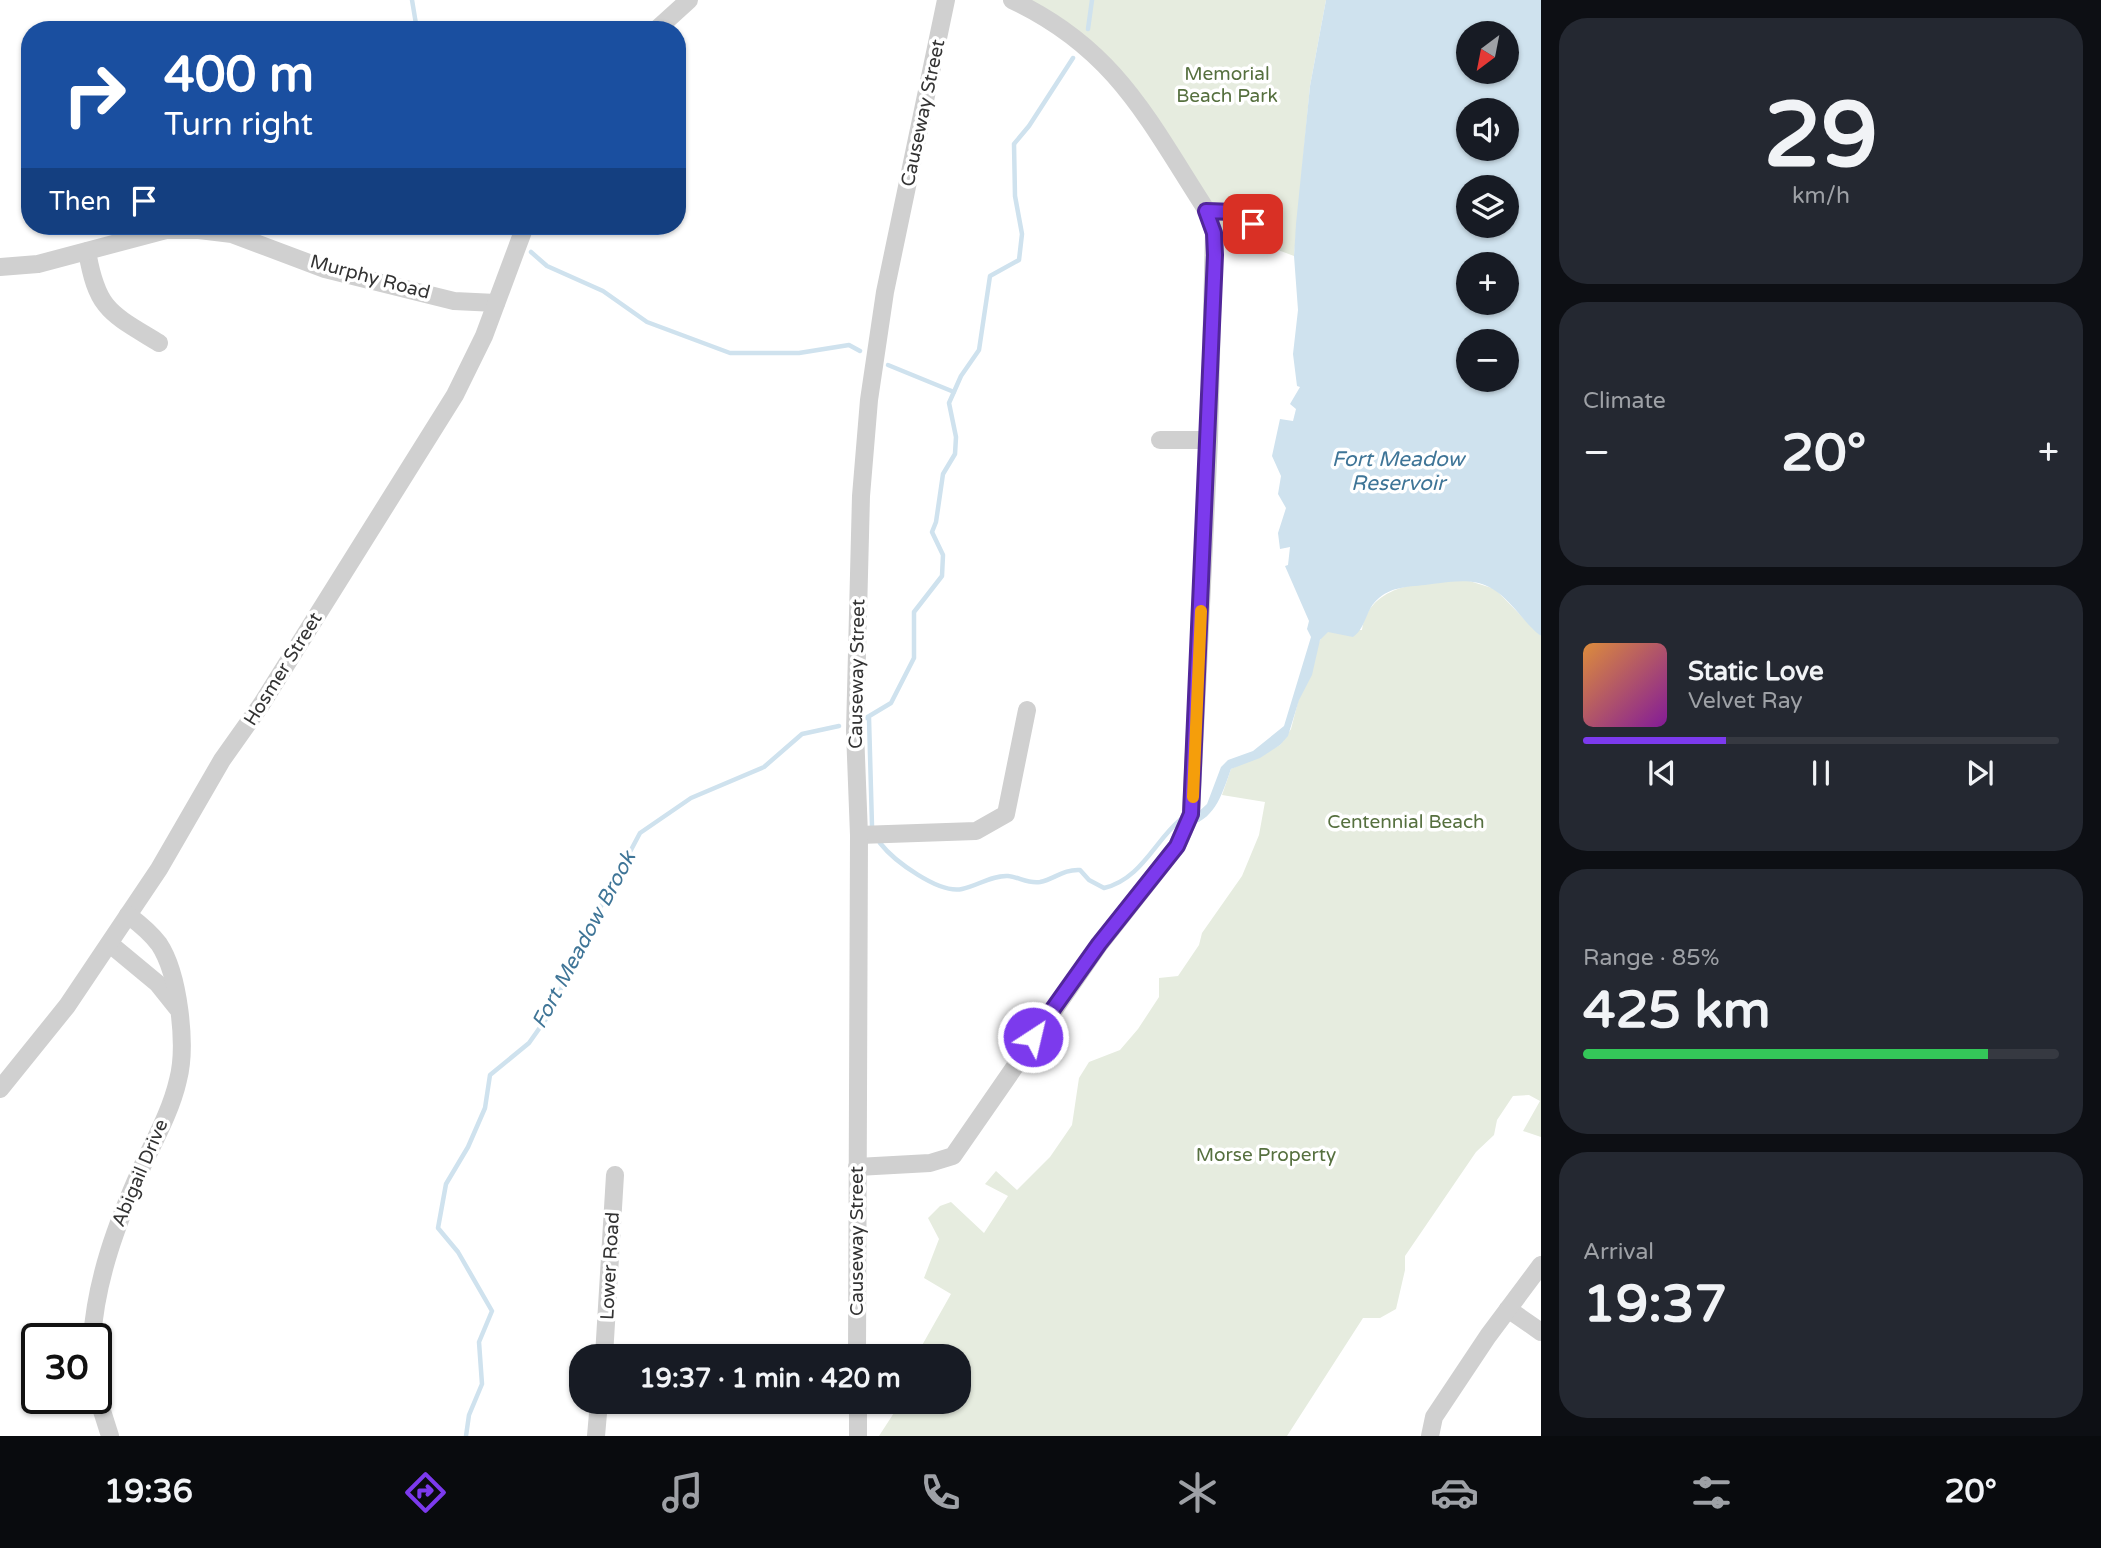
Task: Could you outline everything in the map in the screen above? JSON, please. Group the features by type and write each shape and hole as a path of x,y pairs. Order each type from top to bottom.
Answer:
{"street":[{"path":"666,21 689,0"},
{"name":"Causeway Street","path":"857,1344 859,835 855,731 861,496 869,400 885,292 946,0"},
{"path":"857,1167 930,1163 953,1156 1099,944 1177,846 1191,814 1195,775 1209,440 1214,233 1206,211 1123,82 1093,53 1053,23 1012,0"},
{"path":"1206,211 1240,214 1261,230"},
{"name":"Murphy Road","path":"0,267 38,264 147,235"},
{"name":"Murphy Road","path":"229,235 253,240 325,268 357,277 454,301 496,303"},
{"name":"Hosmer Street","path":"0,1089 67,1006 110,944 159,869 222,760 243,733 455,396 471,367 522,235"},
{"path":"87,251 94,289 101,302 111,313 159,343"},
{"path":"1160,440 1209,440"},
{"path":"859,835 976,831 1006,814 1027,710"},
{"name":"Abigail Drive","path":"94,1323 97,1296 115,1232 178,1079 181,1046 175,986 161,946 146,929 128,915"},
{"path":"110,944 157,983 177,1008"},
{"name":"Lower Road","path":"605,1344 615,1175"},
{"path":"1430,1436 1434,1417 1541,1265"},
{"path":"1508,1309 1541,1332"},
{"path":"103,1414 110,1436"},
{"path":"596,1436 598,1414"},
{"path":"858,1414 858,1436"}],"green space":[{"name":"Memorial Beach Park","path":"1012,0 1326,0 1310,86 1294,256 1254,241 1214,233 1123,82"},
{"name":"Morse Property","path":"1463,579 1495,589 1541,636 1541,1137 1523,1131 1540,1101 1529,1095 1513,1096 1497,1120 1494,1135 1476,1152 1405,1256 1405,1270 1396,1309 1380,1318 1363,1318 1287,1436 879,1436 893,1414 971,1414 971,1344 923,1344 951,1294 924,1278 939,1239 928,1218 940,1206 951,1202 984,1233 1008,1196 985,1184 996,1171 1017,1190 1050,1157 1072,1125 1079,1078 1089,1062 1120,1050 1138,1029 1159,997 1159,978 1178,976 1199,945 1202,933 1242,876 1259,835 1265,802 1222,795 1231,769 1280,745 1291,729 1309,659 1326,630 1362,630 1367,614 1376,602 1387,594 1416,584"}],"water":[{"name":"Fort Meadow Reservoir","path":"1326,0 1541,0 1541,636 1496,591 1477,583 1457,581 1411,586 1385,594 1374,602 1358,633 1353,637 1328,632 1320,640 1312,675 1299,700 1288,736 1280,745 1260,758 1231,769 1213,810 1191,825 1195,815 1207,804 1221,767 1228,760 1253,751 1284,726 1311,637 1307,629 1309,621 1285,566 1288,565 1290,547 1280,549 1278,533 1286,508 1278,494 1281,476 1272,456 1280,419 1293,421 1296,409 1290,404 1300,387 1297,386 1293,354 1298,310 1294,256 1310,86"}],"waterway":[{"path":"412,0 416,21"},
{"name":"Fort Meadow Brook","path":"1088,29 1092,0"},
{"name":"Fort Meadow Brook","path":"866,718 891,703 914,658 914,612 942,576 943,555 932,532 943,474 955,454 956,437 949,403 961,376 979,350 990,276 1019,260 1022,234 1015,196 1014,144 1029,126 1073,58"},
{"path":"531,252 547,266 603,291 647,322 730,353 799,353 849,345 860,351"},
{"path":"888,365 954,392"},
{"path":"869,718 872,826"},
{"name":"Fort Meadow Brook","path":"466,1436 469,1415 482,1384 479,1342 492,1311 458,1252 438,1228 446,1184 468,1147 485,1108 490,1075 529,1043 553,1009 573,959 640,833 691,798 764,767 802,734 839,726"},
{"path":"880,843 918,875 952,889 968,888 1002,876 1040,882 1069,871 1080,870 1089,880 1104,888 1128,877 1180,820"}],"slow traffic":[{"path":"1193,797 1201,611"}],"route":[{"path":"1033,1037 1099,944 1177,846 1191,814 1195,775 1215,255 1212,223 1206,211 1234,212 1253,224"}],"park label":[{"name":"Centennial Beach","path":"1406,822"}]}
